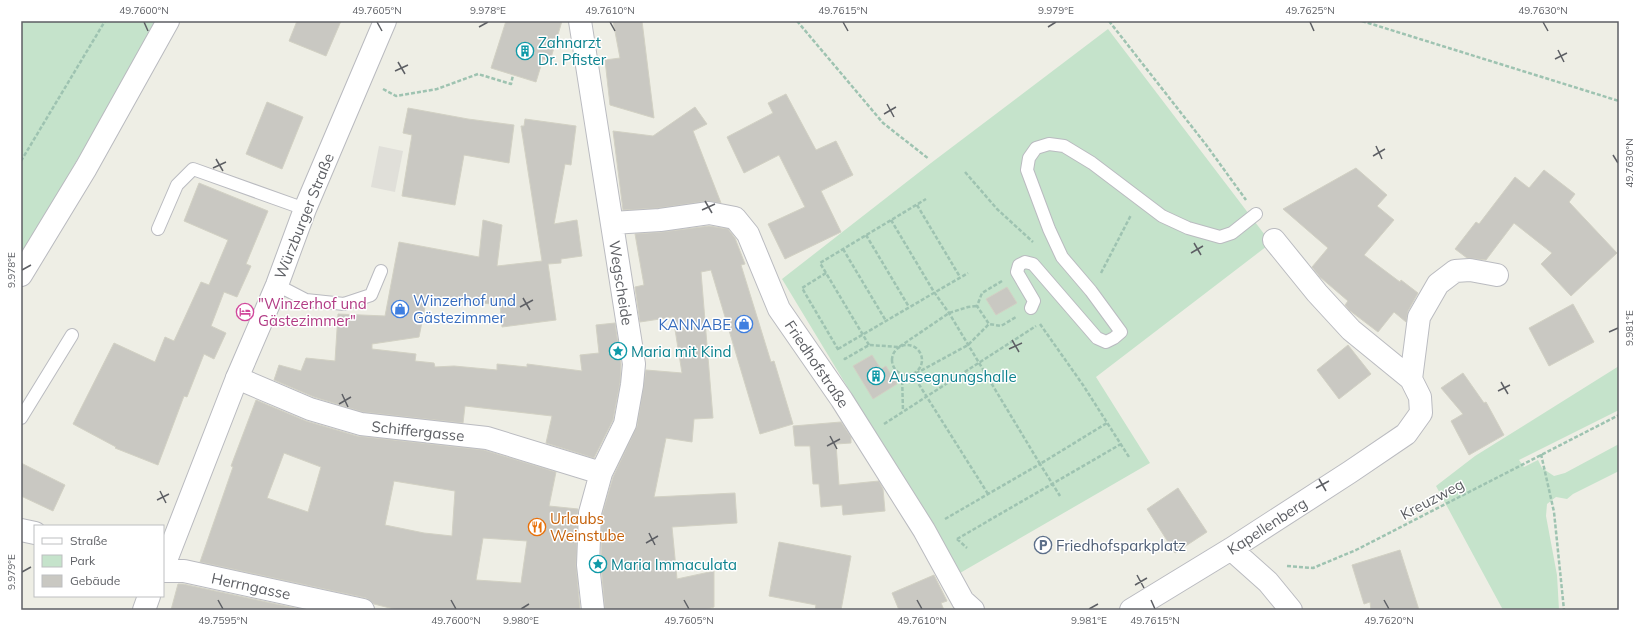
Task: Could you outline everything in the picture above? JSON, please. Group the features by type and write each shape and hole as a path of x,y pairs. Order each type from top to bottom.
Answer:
{"street":[{"path":"21,276 86,168 168,21"},
{"name":"Würzburger Straße","path":"164,565 238,378 277,285 305,210 385,21"},
{"name":"Wegscheide","path":"580,21 634,364 625,424 601,473 590,513 588,565 594,610"},
{"name":"Friedhofstraße","path":"612,223 660,220 709,213 735,218 748,234 779,309 930,523 963,601 973,610"},
{"name":"Kapellenberg","path":"1131,610 1232,550 1406,434 1421,413 1420,398 1411,379 1351,330 1317,293 1274,240"},
{"path":"1411,379 1420,317 1438,284 1455,271 1470,270 1497,275"},
{"name":"Schiffergasse","path":"238,378 310,409 361,424 487,438 601,473"},
{"path":"21,530 34,533"},
{"path":"1232,550 1268,582 1291,610"},
{"name":"Herrngasse","path":"164,572 184,571 363,610"},
{"path":"144,610 149,597"}],"lane":[{"path":"1031,308 1034,301 1017,272 1019,265 1025,262 1033,264 1097,338 1106,342 1121,332 1091,291 1062,257 1049,229 1027,170 1029,158 1036,148 1049,144 1064,146 1092,163 1162,216 1188,228 1220,237 1232,233 1256,214"},
{"path":"158,228 177,185 193,169 305,210"},
{"path":"277,285 306,300 344,304 371,295 381,271"},
{"path":"21,418 72,336"}],"path":[{"path":"21,161 104,21"},
{"path":"797,21 883,122 929,159"},
{"path":"1109,21 1207,146 1256,214"},
{"path":"1362,21 1619,101"},
{"path":"383,89 396,96 437,89 478,74 511,84 513,75"},
{"path":"965,172 997,209 1031,241 1062,257"},
{"path":"869,345 820,262 926,199"},
{"path":"1091,291 1140,199"},
{"path":"917,205 960,277"},
{"path":"891,220 1060,496"},
{"path":"866,235 909,307"},
{"path":"843,249 886,321"},
{"path":"826,273 802,288 844,360 869,345 899,347 911,345 917,348 921,353 923,360 919,371 913,375"},
{"path":"838,349 968,273"},
{"path":"1005,279 982,293 978,306 989,324 1001,326 1031,308"},
{"path":"978,306 968,307 949,313 899,347 894,352 892,363 894,368 902,375 913,375 968,345 989,324"},
{"path":"883,424 1041,323 1121,444 1128,457"},
{"path":"902,375 903,412"},
{"path":"913,375 988,494"},
{"name":"Kreuzweg","path":"1283,566 1313,568 1356,550 1619,415"},
{"path":"930,523 988,494 1107,423"},
{"path":"957,539 1121,444"},
{"path":"1541,454 1554,512 1564,610"},
{"path":"930,523 957,539 967,548"}],"shaded area":[{"path":"379,146 403,151 395,192 371,187"}],"green space":[{"path":"21,21 156,21 26,247 21,250"},
{"path":"1108,29 1271,243 1096,377 1150,463 960,573 782,279 931,163"},
{"path":"1619,366 1619,410 1519,460 1524,467 1538,460 1542,468 1554,476 1565,473 1619,444 1619,471 1573,494 1567,499 1556,497 1547,504 1546,516 1557,575 1559,610 1503,610 1436,486 1475,456"}],"building":[{"path":"297,21 341,21 326,56 289,41"},
{"name":"Zahnarzt Dr. Pfister","path":"506,21 562,21 550,61 543,59 536,82 491,68"},
{"path":"613,21 642,21 654,118 610,105 605,60 620,58"},
{"path":"786,94 816,150 836,141 853,175 821,191 841,232 785,259 768,224 805,207 779,155 744,173 727,137 773,113 768,103"},
{"path":"267,102 303,117 282,169 246,154"},
{"path":"695,107 707,124 693,131 721,203 707,201 659,208 623,210 613,131 653,136"},
{"path":"408,108 468,119 514,125 509,163 464,155 455,205 402,196 412,135 403,133"},
{"path":"525,119 576,126 571,165 565,164 554,224 577,220 582,256 561,259 561,263 548,264 556,320 502,327 500,305 427,297 419,337 372,344 372,349 416,354 415,361 434,363 435,367 454,366 497,370 497,364 527,367 527,364 582,371 580,355 599,353 596,325 615,323 621,364 620,383 613,420 594,458 546,443 552,416 465,406 463,423 363,412 314,397 274,380 279,365 301,371 306,358 335,361 338,314 385,316 399,242 479,257 483,220 502,225 497,266 542,261 521,126 524,126"},
{"path":"1356,168 1387,195 1377,206 1394,220 1364,255 1400,282 1401,280 1418,293 1408,311 1406,322 1394,312 1378,332 1349,310 1345,305 1348,301 1320,277 1312,267 1328,248 1283,209"},
{"path":"1544,170 1575,194 1569,202 1617,253 1571,296 1541,264 1552,253 1514,223 1486,260 1467,258 1455,249 1476,222 1479,224 1515,177 1529,188"},
{"path":"199,183 268,211 246,264 251,266 237,297 224,292 211,326 226,333 214,359 204,354 187,397 184,396 158,465 115,448 116,447 73,424 114,343 155,362 165,337 174,341 201,282 209,285 228,240 184,221"},
{"path":"709,226 728,229 735,238 745,264 741,265 771,362 774,361 793,424 760,434 711,270 701,272 713,418 694,419 692,442 666,438 654,497 735,493 737,523 672,527 677,579 714,571 714,607 704,610 605,610 601,565 602,515 613,477 637,426 646,370 682,373 673,317 640,322 635,287 644,285 635,234"},
{"path":"1007,287 1017,303 996,315 986,299"},
{"path":"1573,304 1594,342 1549,366 1529,328"},
{"path":"1348,345 1371,374 1339,399 1317,370"},
{"name":"Aussegnungshalle","path":"872,355 881,369 886,366 897,384 873,399 853,366"},
{"path":"1463,373 1484,403 1486,402 1504,435 1469,455 1451,421 1463,414 1441,388"},
{"path":"256,400 306,421 357,436 484,450 556,472 549,506 578,509 576,565 580,610 398,610 374,604 366,598 200,562 233,467 231,466","holes":["284,453 321,467 308,512 267,498","394,481 455,491 452,536 424,533 385,525","483,538 527,541 521,583 476,580"]},
{"path":"841,422 851,437 851,443 836,444 839,485 879,481 883,489 885,511 843,515 842,505 821,507 819,484 813,484 810,446 795,446 793,426"},
{"path":"21,463 65,485 53,511 21,496"},
{"path":"1178,488 1207,532 1175,553 1147,509"},
{"path":"779,542 851,556 841,610 815,610 816,605 769,596"},
{"path":"1400,550 1419,610 1371,610 1370,602 1364,604 1352,565"},
{"path":"934,575 947,601 941,603 944,610 899,610 892,593"},
{"path":"178,584 183,584 304,610 171,610"}],"place":[{"name":"Zahnarzt Dr. Pfister","path":"525,51"},
{"name":"Winzerhof und Gästezimmer","path":"400,309"},
{"name":"\"Winzerhof und Gästezimmer\"","path":"245,312"},
{"name":"KANNABE","path":"744,324"},
{"name":"Maria mit Kind","path":"618,351"},
{"name":"Aussegnungshalle","path":"876,376"},
{"name":"Urlaubs Weinstube","path":"537,527"},
{"name":"Friedhofsparkplatz","path":"1043,545"},
{"name":"Maria Immaculata","path":"598,564"}]}
